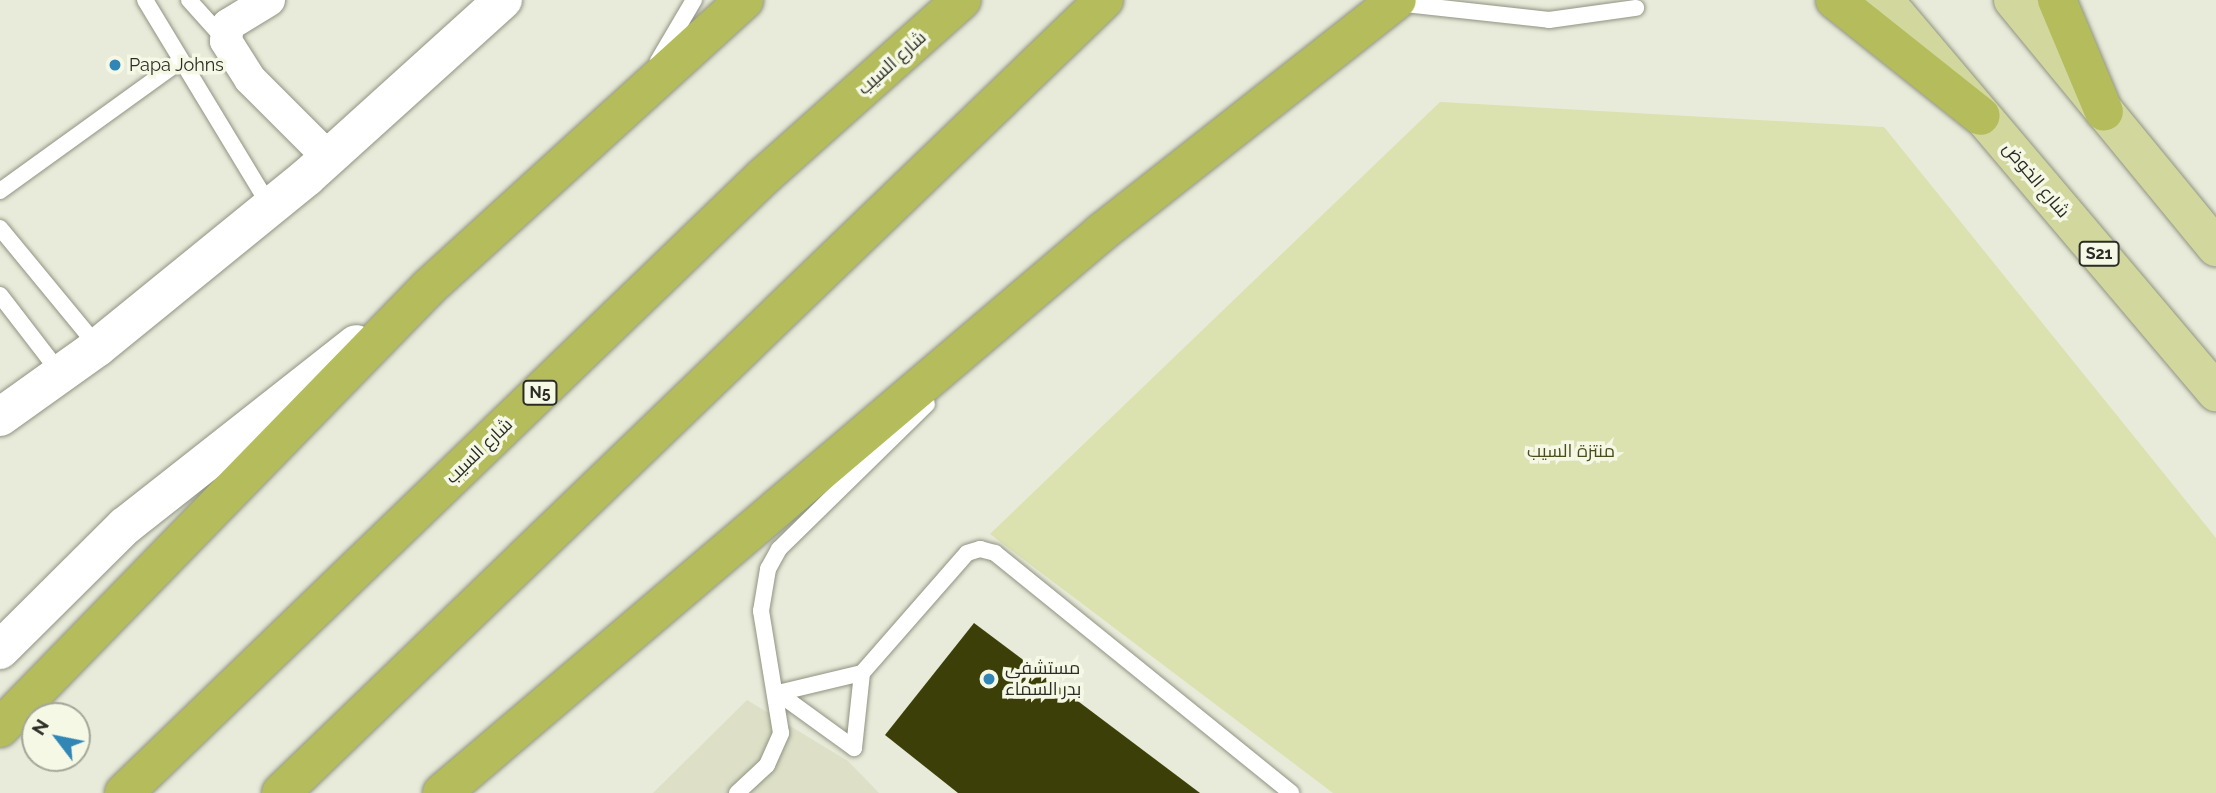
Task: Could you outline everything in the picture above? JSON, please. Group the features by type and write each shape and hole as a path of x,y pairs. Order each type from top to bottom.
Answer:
{"highway":[{"path":"0,729 429,287 744,0"},
{"name":"شارع السيب","path":"124,793 763,177 962,0"},
{"path":"281,793 1104,0"},
{"path":"1835,0 1982,116"},
{"path":"2057,0 2104,112"},
{"path":"442,793 1102,232 1383,1"}],"main road":[{"name":"شارع الخوض","path":"1884,0 2216,392"},
{"path":"2013,0 2216,247"}],"street":[{"path":"269,0 228,25 226,41 250,79 328,158"},
{"path":"0,417 98,347 328,158 503,0"},
{"path":"0,650 125,526 429,287"}],"lane":[{"path":"145,0 179,62 270,206"},
{"path":"190,0 226,41"},
{"path":"639,96 694,0"},
{"path":"1383,1 1549,20 1636,8"},
{"path":"0,191 179,62"},
{"path":"0,228 98,347"},
{"path":"737,793 776,750 783,720 761,611 762,590 779,549 1102,232"},
{"path":"0,295 61,374"},
{"path":"778,693 854,748 862,673 967,553 988,551 1291,793"},
{"path":"778,693 862,673"}],"shaded area":[{"path":"747,700 848,761 879,793 653,793"}],"green space":[{"name":"منتزة السيب","path":"1440,102 1884,127 2216,538 2216,793 1333,793 990,534"}],"building":[{"name":"مستشفى بدر السماء","path":"974,623 1200,793 958,793 885,735"}],"place":[{"name":"Papa Johns","path":"115,65"},
{"name":"مستشفى بدر السماء","path":"989,679"}]}
